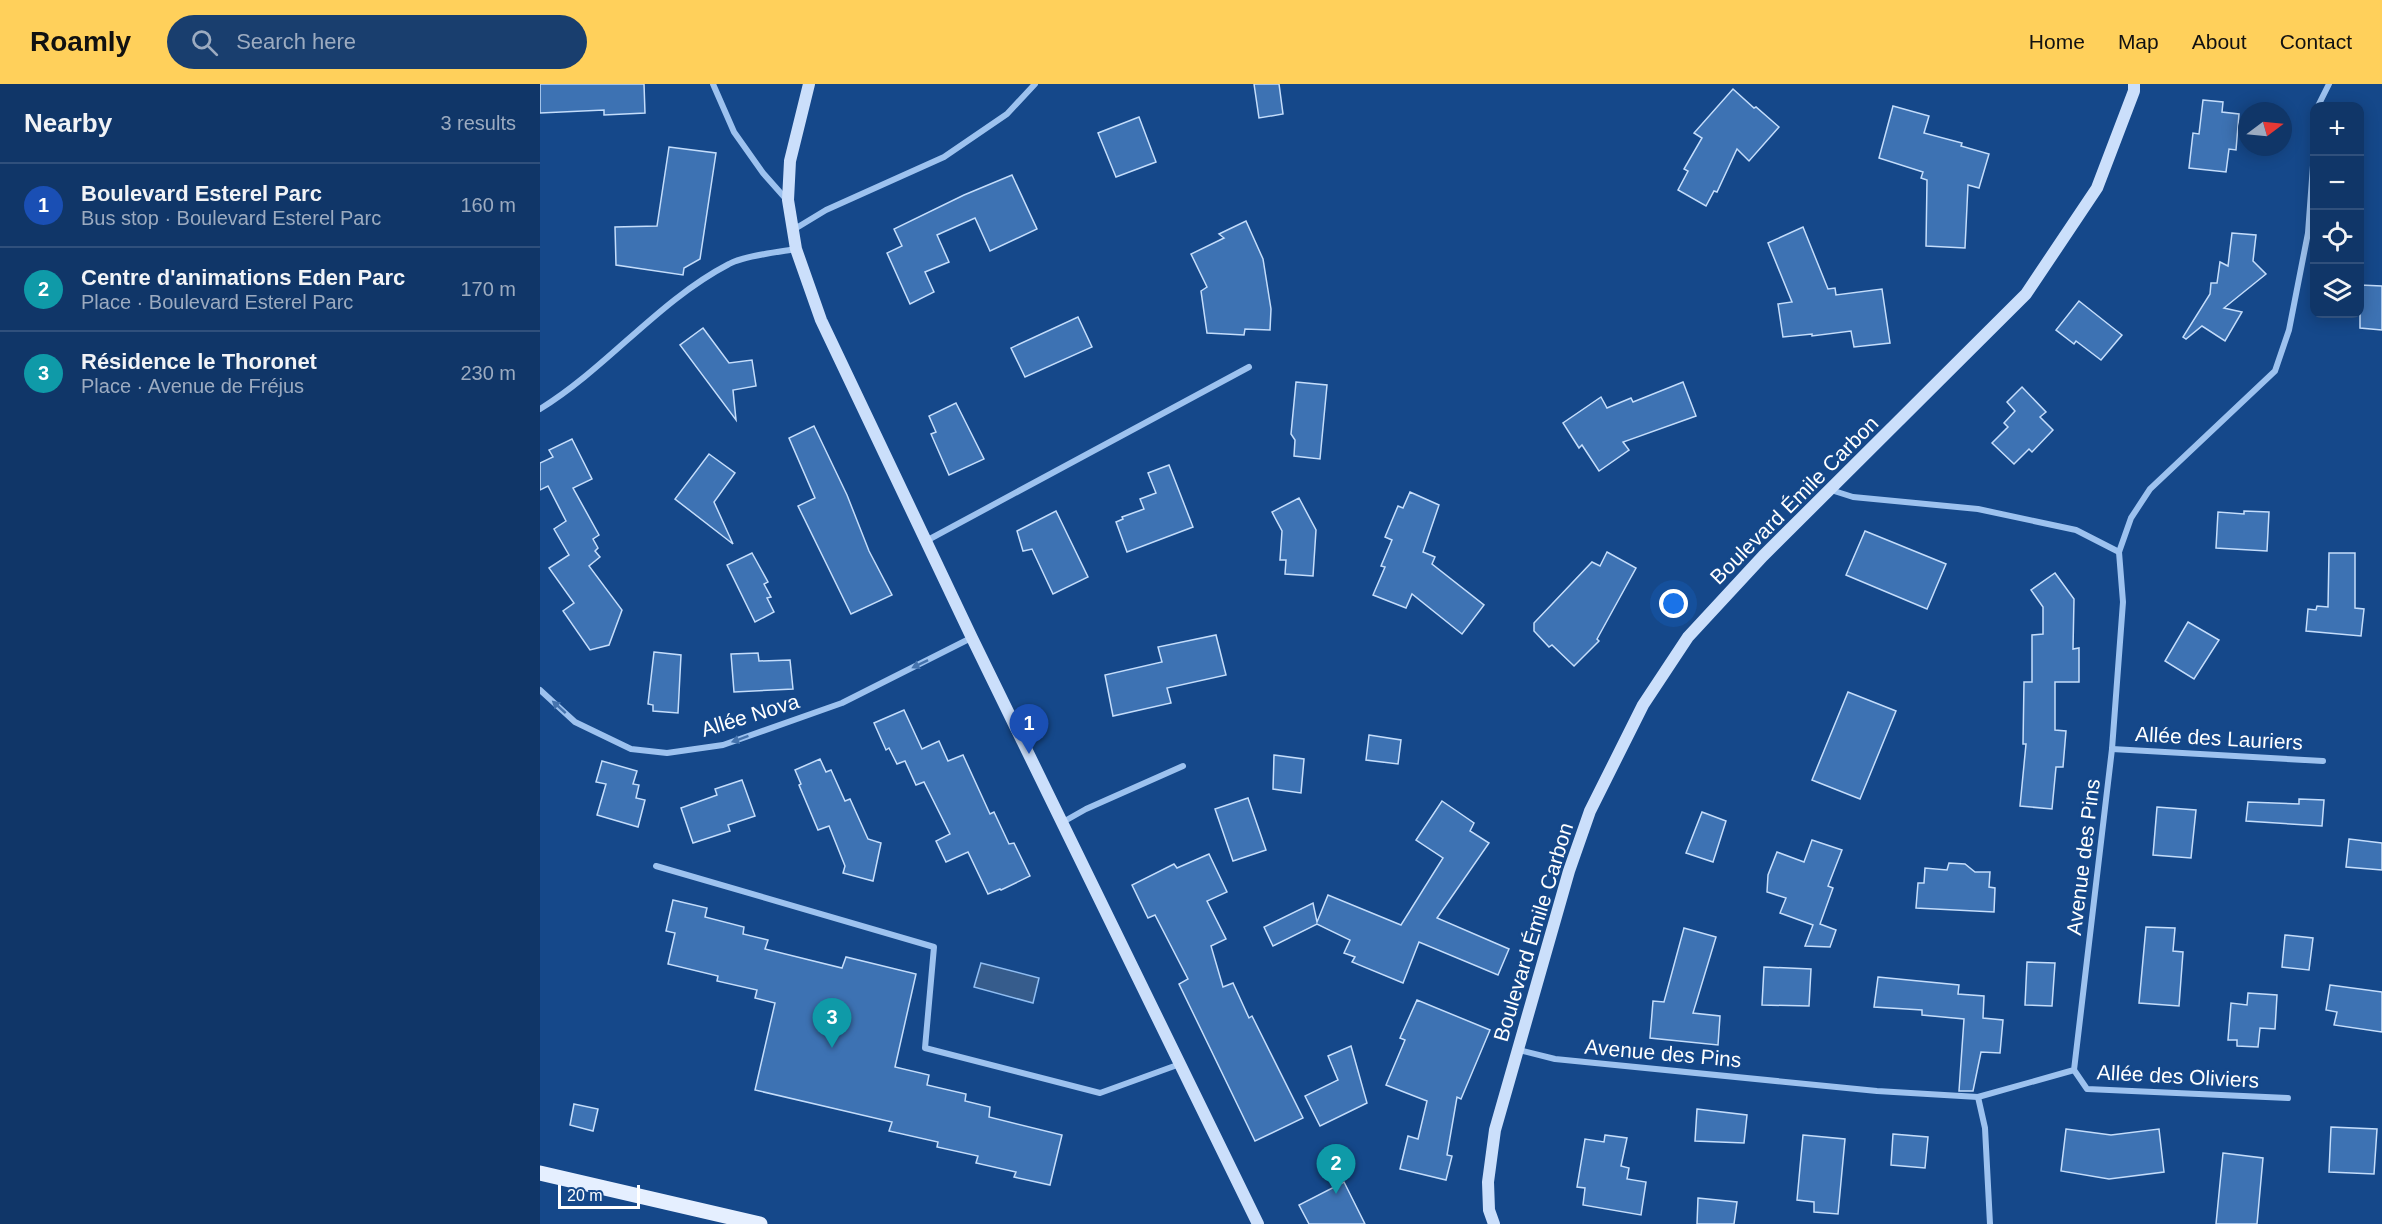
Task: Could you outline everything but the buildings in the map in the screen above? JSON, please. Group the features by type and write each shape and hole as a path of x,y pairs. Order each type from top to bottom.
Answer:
{"main road":[{"path":"540,1173 760,1224"},
{"path":"540,1183 571,1181"}],"street":[{"path":"713,84 734,132 763,173 788,200"},
{"path":"809,84 790,161 788,200 796,249 821,320 972,638 1258,1224"},
{"path":"793,230 826,210 944,157 1007,114 1035,84"},
{"name":"Boulevard Émile Carbon","path":"1494,1224 1490,1210 1488,1182 1494,1130 1569,871 1590,811 1643,705 1688,637 1763,556 2026,294 2097,188 2134,91 2134,84"},
{"path":"2320,102 2330,84"},
{"name":"Avenue des Pins","path":"1519,1050 1555,1059 1876,1090 1978,1097 2074,1070 2112,749 2123,602 2119,552 2131,518 2150,489 2275,371 2289,330 2308,233 2314,156"},
{"path":"540,409 566,393 677,297 731,262 796,249"},
{"path":"926,541 1249,367"},
{"path":"1831,490 1853,497 1989,512 2076,530 2119,552"},
{"name":"Allée Nova","path":"540,690 575,722 631,749 667,753 723,745 842,703 972,638"},
{"name":"Allée des Lauriers","path":"2112,749 2323,761"},
{"path":"1062,822 1183,766"},
{"path":"657,866 934,947 925,1048 1100,1093 1180,1064"},
{"name":"Allée des Oliviers","path":"2074,1070 2087,1089 2288,1098"},
{"path":"1978,1097 1985,1128 1990,1224"}],"water":[{"path":"981,963 1039,978 1033,1003 974,987"}],"place":[{"name":"Boulevard Esterel Parc","path":"1029,754"},
{"name":"Résidence le Thoronet","path":"832,1048"},
{"name":"Centre d'animations Eden Parc","path":"1336,1194"}]}
